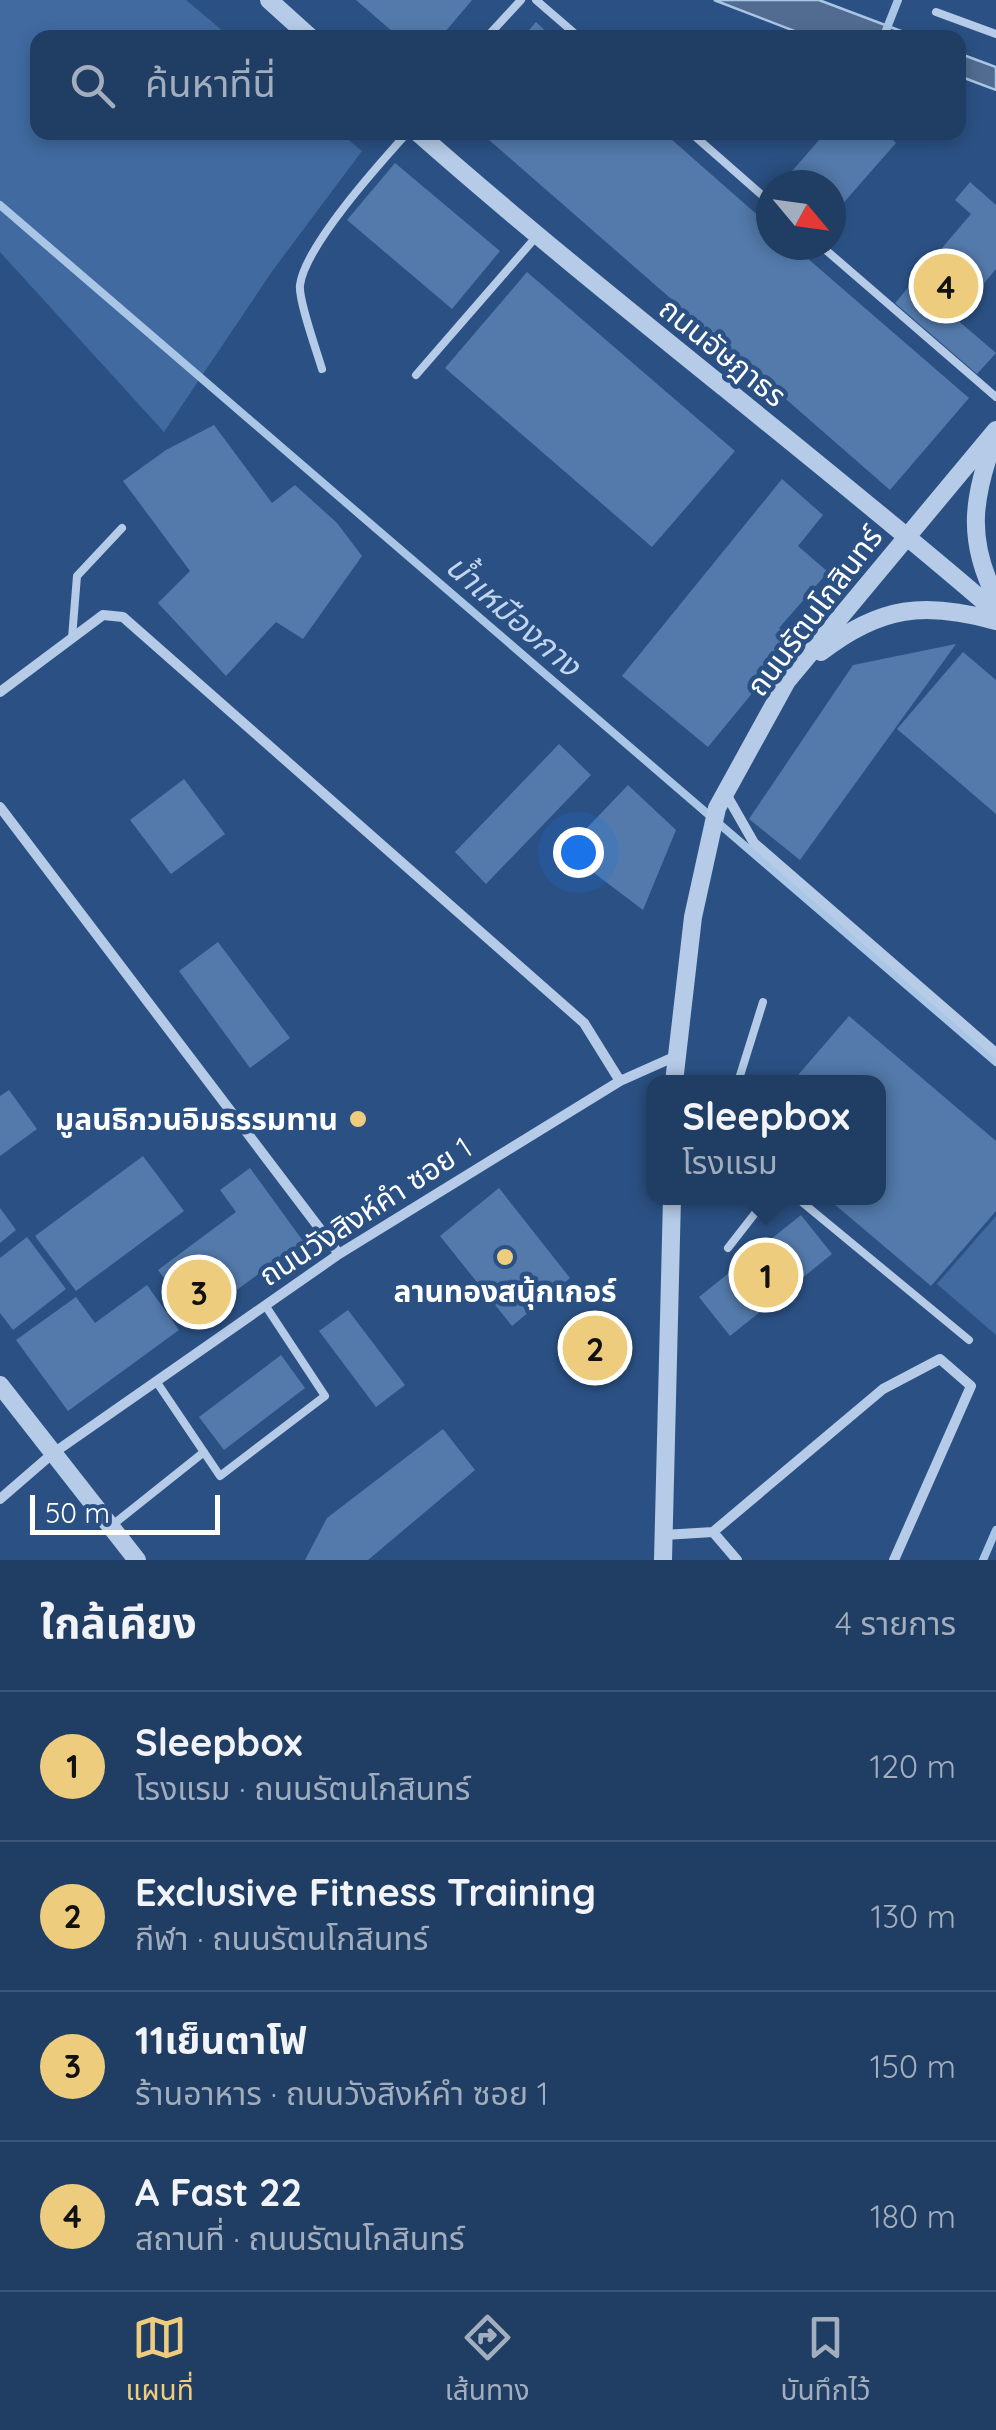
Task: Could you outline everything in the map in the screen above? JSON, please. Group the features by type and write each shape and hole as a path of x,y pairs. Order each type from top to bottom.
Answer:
{"street":[{"path":"269,0 302,30"},
{"name":"ถนนอัษฎาธร","path":"425,140 536,236 907,535 996,612"},
{"path":"996,432 984,467 974,533 978,557 996,598"},
{"name":"ถนนรัตนโกสินทร์","path":"674,1075 694,908 721,800 796,670 996,432"},
{"path":"796,670 865,622 888,613 939,609 996,622"},
{"path":"0,692 104,615 123,616 584,1024 620,1082"},
{"path":"721,800 754,843 996,1053"},
{"path":"0,807 339,1254"},
{"name":"ถนนวังสิงห์คำ ซอย 1","path":"0,1499 52,1454 339,1254 620,1082 674,1058"},
{"path":"663,1560 672,1205"},
{"path":"664,1535 713,1532 883,1389 940,1359 971,1386 894,1560"},
{"path":"0,1385 137,1560"},
{"path":"713,1532 737,1560"}],"lane":[{"path":"493,30 521,0"},
{"path":"536,0 571,30"},
{"path":"936,12 996,34"},
{"path":"322,368 299,287 313,254 344,208 401,140"},
{"path":"699,140 756,190"},
{"path":"416,375 536,236"},
{"path":"837,260 996,397"},
{"path":"72,638 77,576 122,528"},
{"path":"740,1075 763,1002"},
{"path":"728,1248 761,1205"},
{"path":"805,1205 969,1340"},
{"path":"156,1382 220,1476 325,1396 265,1305"},
{"path":"110,1527 204,1452"}],"shaded area":[{"path":"0,0 186,0 222,30 30,30 30,140 349,140 362,151 273,270 164,432 0,252"},
{"path":"714,0 819,0 898,30 792,30"},
{"path":"966,56 996,67 996,90 966,79"},
{"path":"996,1216 996,1335 937,1284"}],"building":[{"path":"356,0 472,0 447,30 391,30"},
{"path":"489,140 672,140 756,214 756,260 809,260 969,398 890,490"},
{"path":"819,140 896,143 846,200 846,170 793,170"},
{"path":"395,163 500,251 452,309 347,220"},
{"path":"970,182 996,205 996,269 955,318 996,353 977,374 895,303 971,214 955,200"},
{"path":"527,272 735,451 652,547 445,368"},
{"path":"214,425 272,503 295,485 337,523 362,556 303,639 276,622 226,676 158,603 190,571 123,481 166,450"},
{"path":"782,479 823,515 798,546 828,572 779,628 795,641 708,747 622,676"},
{"path":"956,644 800,860 749,819 853,665"},
{"path":"963,652 996,680 996,814 897,729"},
{"path":"559,744 591,775 486,884 455,852"},
{"path":"184,779 225,834 171,874 130,820"},
{"path":"628,785 676,830 643,910 565,851"},
{"path":"218,942 290,1038 250,1068 179,971"},
{"path":"849,1016 996,1141 996,1211 931,1286 835,1205 886,1205 886,1075 798,1075"},
{"path":"9,1090 37,1129 0,1156 0,1096"},
{"path":"143,1156 184,1211 76,1291 35,1236"},
{"path":"250,1168 303,1241 195,1321 158,1270 236,1212 220,1190"},
{"name":"ลานทองสนุ้กเกอร์","path":"499,1188 570,1278 512,1326 440,1236"},
{"path":"0,1208 16,1230 0,1243"},
{"path":"801,1215 832,1254 730,1336 699,1297"},
{"path":"27,1237 66,1289 13,1330 0,1313 0,1258"},
{"path":"147,1285 179,1330 68,1411 16,1340 76,1297 95,1323"},
{"path":"348,1310 405,1385 376,1407 319,1331"},
{"path":"281,1355 305,1388 224,1450 199,1417"},
{"path":"443,1429 475,1470 368,1560 305,1560 327,1518"}],"waterway":[{"path":"886,30 898,0"},
{"name":"น้ำเหมืองกาง","path":"0,205 996,1062"},
{"path":"983,1560 996,1530"}],"place":[{"name":"A Fast 22","path":"946,286"},
{"name":"มูลนธิกวนอิมธรรมทาน","path":"358,1119"},
{"name":"ลานทองสนุ้กเกอร์","path":"505,1257"},
{"name":"Sleepbox","path":"766,1275"},
{"name":"11เย็นตาโฟ","path":"199,1292"},
{"name":"Exclusive Fitness Training","path":"595,1348"}]}
